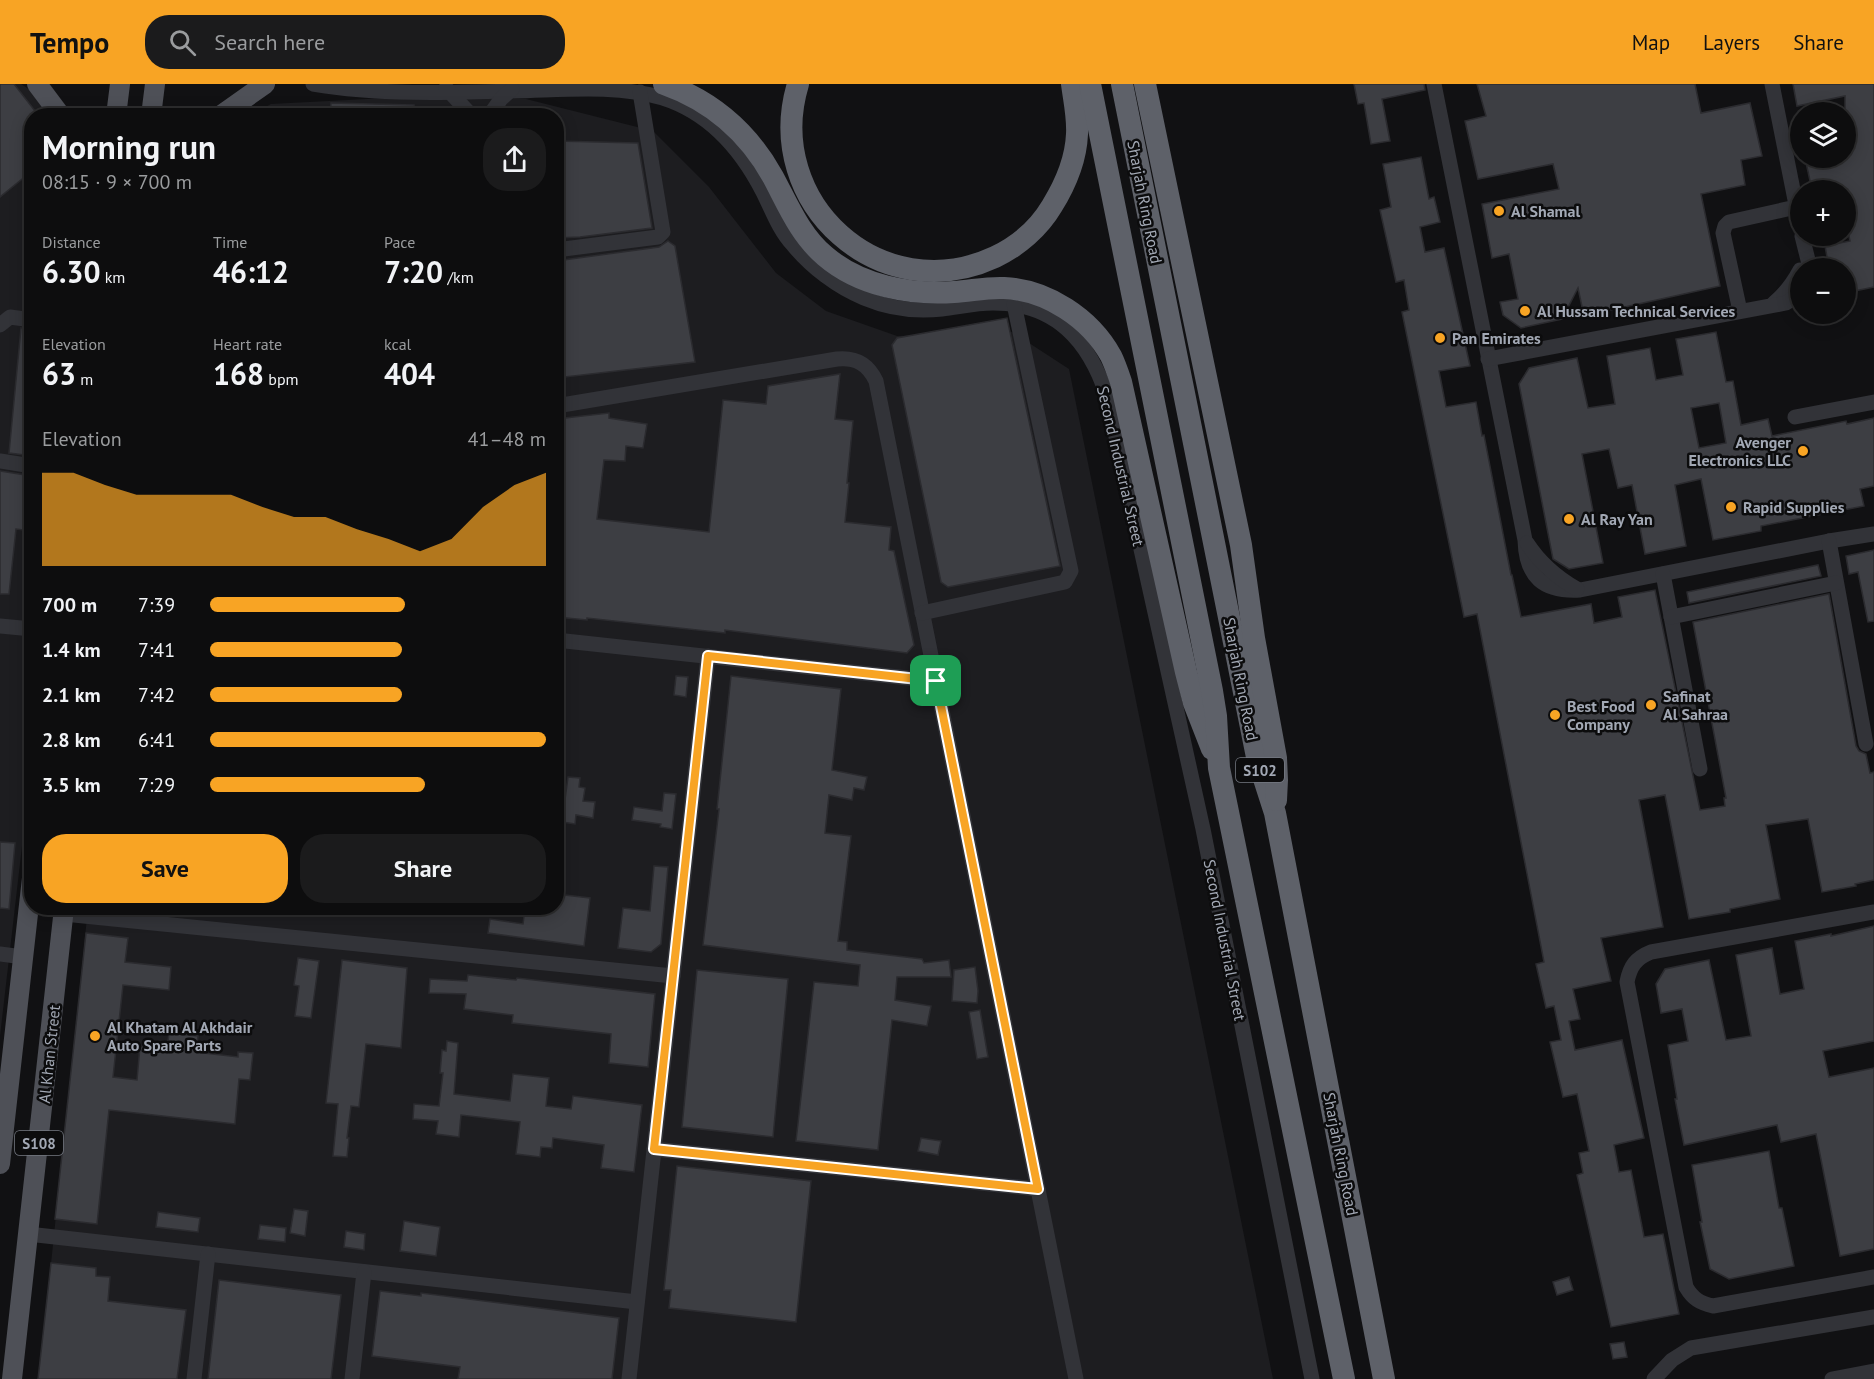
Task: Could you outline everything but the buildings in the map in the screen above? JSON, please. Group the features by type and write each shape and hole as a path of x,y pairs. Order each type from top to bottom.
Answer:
{"highway":[{"path":"664,84 700,99 735,126 762,160 789,210 812,243 826,257 844,269 863,279 882,285 923,293 990,288 1019,289 1034,293 1070,311 1100,340 1111,357 1121,382 1191,693 1220,768"},
{"path":"798,84 790,126 793,153 800,180 813,204 830,226 850,244 874,258 900,267 927,271 954,270 981,263 1006,252 1028,236 1047,216 1061,192 1071,167 1077,134 1071,84"},
{"name":"Sharjah Ring Road","path":"1090,84 1212,691 1220,768 1344,1379"},
{"name":"Sharjah Ring Road","path":"1122,84 1257,757 1275,813 1384,1379"},
{"path":"1145,84 1241,545 1254,638 1276,758 1275,813"}],"main road":[{"path":"37,84 55,108"},
{"path":"117,108 120,84"},
{"path":"152,108 155,84"},
{"path":"238,108 266,84"},
{"name":"S108","path":"0,1164 28,915"},
{"name":"Al Khan Street","path":"12,1379 64,915"}],"street":[{"name":"Second Industrial Street","path":"313,84 355,90 624,89 666,99 705,118 723,134 749,166 776,219 792,244 811,264 837,283 864,297 888,305 915,310 993,303 1014,304 1054,319 1071,332 1087,351 1099,373 1107,396 1203,829 1312,1379"},
{"path":"1434,84 1525,540 1548,570 1580,590 1874,534"},
{"path":"1772,84 1791,180"},
{"path":"446,88 465,108"},
{"path":"495,108 514,88"},
{"path":"564,249 658,237 663,232 640,92"},
{"path":"1740,311 1723,232 1725,226 1729,222 1790,208"},
{"path":"1804,246 1807,258"},
{"path":"1803,258 1805,252"},
{"path":"1771,305 1790,287"},
{"path":"1488,359 1790,300"},
{"path":"922,613 1065,582 1071,571 1014,304"},
{"path":"0,325 10,317 24,319"},
{"path":"564,405 837,359 857,360 872,372 876,381 1076,1379"},
{"path":"1795,417 1874,402"},
{"path":"0,461 24,465"},
{"path":"1829,541 1866,744"},
{"path":"1663,574 1700,769"},
{"path":"1671,617 1836,583"},
{"path":"0,626 24,628"},
{"path":"564,641 936,681"},
{"path":"629,1379 708,656"},
{"path":"1874,912 1661,951 1641,968 1629,992 1684,1275 1703,1292 1725,1303 1874,1277"},
{"path":"102,915 674,976"},
{"path":"0,954 23,957"},
{"path":"654,1149 1038,1189"},
{"path":"28,1234 637,1302"},
{"path":"194,1379 208,1254"},
{"path":"352,1379 364,1272"},
{"path":"1654,1379 1672,1360 1691,1348 1874,1317"},
{"path":"1832,1379 1874,1371"}],"shaded area":[{"path":"0,84 21,84 33,92 43,108 24,108 24,829 0,1036"},
{"path":"405,97 526,99 562,108 264,108 271,104"},
{"path":"564,109 653,131 709,187 776,273 826,311 897,336 1012,332 1069,369 1273,1379 39,1379 87,915 564,915"}],"place":[{"name":"Al Shamal","path":"1499,211"},
{"name":"Al Hussam Technical Services","path":"1525,311"},
{"name":"Pan Emirates","path":"1440,338"},
{"name":"Avenger Electronics LLC","path":"1803,451"},
{"name":"Rapid Supplies","path":"1731,507"},
{"name":"Al Ray Yan","path":"1569,519"},
{"name":"Safinat Al Sahraa","path":"1651,705"},
{"name":"Best Food Company","path":"1555,715"},
{"name":"Al Khatam Al Akhdair Auto Spare Parts","path":"95,1036"}],"route":[{"path":"708,656 936,681 1038,1189 654,1149 708,656"}]}
